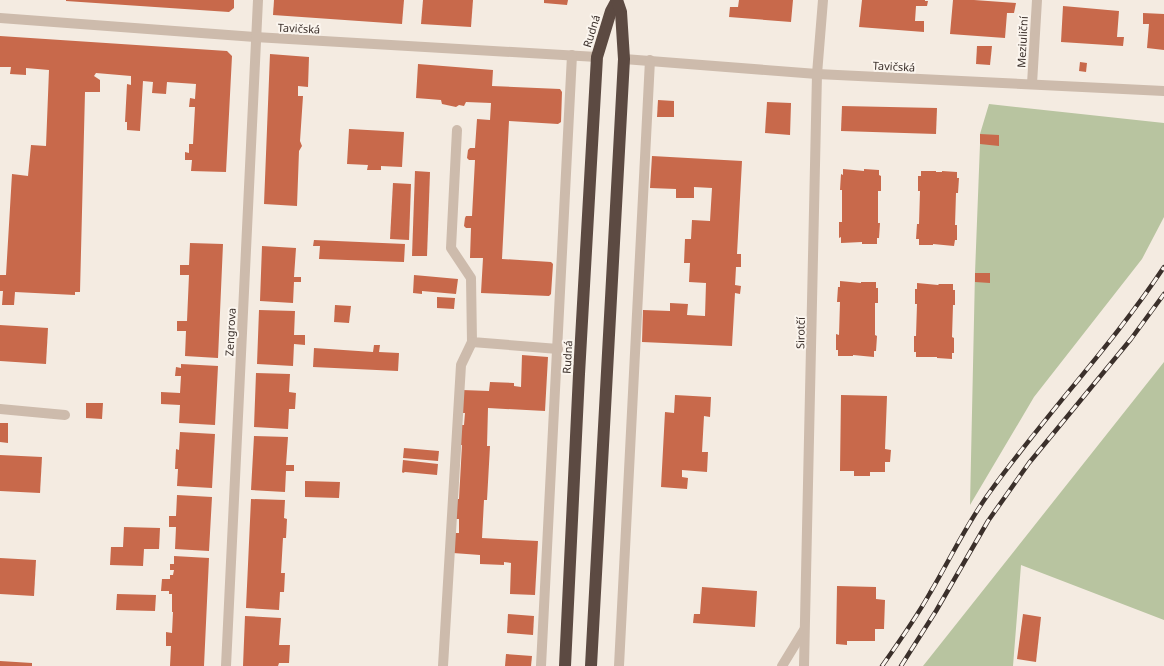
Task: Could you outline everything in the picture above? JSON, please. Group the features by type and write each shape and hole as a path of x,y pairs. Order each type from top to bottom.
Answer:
{"highway":[{"name":"Rudná","path":"565,666 579,366 597,56 611,11 617,0 621,12 624,59 591,666"}],"street":[{"name":"Zengrova","path":"226,666 255,37 258,0"},
{"name":"Sirotčí","path":"804,666 817,74 822,0"},
{"name":"Meziuliční","path":"1032,84 1036,0"},
{"name":"Tavičská","path":"0,18 255,37 597,56"},
{"path":"541,666 572,55"},
{"name":"Tavičská","path":"624,59 817,74 1164,91"},
{"path":"619,666 650,60"},
{"path":"443,666 461,365 472,342 471,278 451,248 457,130"},
{"path":"472,342 558,349"},
{"path":"0,410 65,415"},
{"path":"782,666 805,628"}],"green space":[{"path":"989,104 1164,123 1164,217 1142,259 1034,397 970,505 975,273 980,134"},
{"path":"1164,362 1164,620 1021,565 1013,666 923,666"}],"building":[{"path":"66,0 234,0 234,8 229,12"},
{"path":"274,0 404,0 402,24 273,15"},
{"path":"423,0 473,0 471,27 421,24"},
{"path":"544,0 568,0 567,5 544,3"},
{"path":"739,0 793,0 791,22 729,17 730,7 738,7"},
{"path":"862,0 928,1 927,6 916,6 915,21 924,21 924,32 859,27"},
{"path":"953,0 1016,3 1014,13 1007,13 1005,38 950,34"},
{"path":"1063,6 1119,11 1117,37 1124,37 1123,46 1061,42"},
{"path":"1143,13 1164,14 1164,50 1147,48 1149,24 1143,24"},
{"path":"0,36 227,51 232,56 226,172 191,171 192,160 185,160 185,152 189,153 189,144 193,144 195,107 189,107 190,98 195,99 196,84 167,82 166,94 152,93 153,82 143,81 140,131 127,130 127,122 125,122 127,84 131,85 131,76 96,73 94,76 100,80 100,92 85,92 80,292 75,292 75,295 15,292 14,305 2,305 3,291 0,291 0,275 6,275 12,174 28,176 31,145 46,146 49,70 26,68 26,75 10,74 11,67 0,67"},
{"path":"977,46 992,46 990,65 976,64"},
{"path":"270,54 309,57 308,87 298,86 298,96 303,96 300,141 302,146 299,151 297,206 264,204"},
{"path":"1080,62 1087,63 1086,72 1079,71"},
{"path":"418,64 493,70 492,86 560,89 562,92 561,122 558,124 509,121 502,259 551,262 553,264 551,294 549,296 481,293 483,258 470,258 471,228 466,228 464,226 466,216 472,216 475,160 469,160 467,158 468,150 470,148 475,148 477,119 490,120 491,103 466,102 464,106 459,105 456,107 442,104 441,100 416,98"},
{"path":"658,100 674,101 674,117 657,117"},
{"path":"767,102 791,103 790,135 765,133"},
{"path":"842,106 937,108 936,134 841,131"},
{"path":"349,129 404,132 402,167 381,166 381,170 367,170 368,165 347,164"},
{"path":"980,134 999,135 999,146 980,144"},
{"path":"652,156 742,161 737,254 741,254 741,267 736,267 735,285 741,286 740,294 735,293 732,346 642,342 643,310 670,311 670,303 688,304 687,315 705,316 706,283 689,282 690,263 684,263 685,239 691,239 692,220 710,221 712,188 694,187 694,198 676,198 676,189 650,188"},
{"path":"843,169 864,171 864,169 879,170 879,175 881,176 881,191 878,191 878,223 880,223 877,244 862,244 862,242 841,243 841,237 839,238 839,222 842,222 842,190 840,190 841,174 843,175"},
{"path":"415,171 430,172 427,256 412,256"},
{"path":"921,171 957,172 957,178 959,178 958,193 956,193 955,225 957,225 957,240 955,240 954,246 933,244 919,245 919,239 916,239 917,224 919,224 920,191 918,191 918,176 921,176"},
{"path":"393,183 411,184 409,240 390,239"},
{"path":"314,240 405,244 404,262 319,259 320,246 313,246"},
{"path":"190,243 223,244 218,358 185,356 186,331 177,331 177,321 187,321 189,275 180,275 180,265 189,265"},
{"path":"262,246 296,248 294,277 301,277 301,282 294,282 293,303 260,301"},
{"path":"975,273 990,273 990,283 975,282"},
{"path":"414,275 458,279 456,294 422,291 422,294 413,293"},
{"path":"840,281 861,283 876,282 876,288 878,288 878,303 875,303 875,335 877,336 874,357 853,355 838,356 838,350 836,350 836,334 839,335 840,302 837,302"},
{"path":"917,283 938,285 953,284 953,290 955,290 955,305 953,305 952,337 954,338 954,353 952,353 952,359 916,357 916,352 914,352 914,336 916,336 917,304 915,304 915,289 917,289"},
{"path":"437,297 455,298 454,309 437,308"},
{"path":"335,305 351,306 349,323 334,322"},
{"path":"259,310 295,311 294,335 305,335 305,345 294,344 293,366 257,364"},
{"path":"0,325 48,328 46,364 0,361"},
{"path":"374,345 380,345 379,352 399,353 398,371 313,367 314,348 373,352"},
{"path":"522,355 548,357 545,411 488,408 487,446 490,446 487,500 484,500 482,538 538,541 535,595 510,594 511,563 504,562 504,565 480,564 480,555 453,553 454,533 459,533 459,519 455,519 456,499 459,499 462,445 459,445 460,425 464,425 465,413 461,413 462,390 489,391 490,382 514,383 514,386 521,387"},
{"path":"181,364 218,366 215,425 179,423 180,405 161,404 161,392 180,393 181,376 175,376 176,367 181,368"},
{"path":"256,373 290,374 289,392 296,393 295,409 289,409 288,429 254,427"},
{"path":"675,395 711,397 710,417 704,416 702,452 708,452 707,472 682,470 682,477 688,478 687,489 661,487 665,412 674,413"},
{"path":"841,395 887,396 885,449 891,450 890,462 885,462 885,472 870,472 870,476 854,476 854,471 840,471"},
{"path":"86,403 103,403 102,419 86,418"},
{"path":"0,423 8,423 8,443 0,442"},
{"path":"180,432 215,434 212,488 177,486 178,469 175,469 176,449 179,450"},
{"path":"254,436 288,437 286,465 294,465 294,471 286,471 285,492 251,490"},
{"path":"404,448 439,451 438,461 403,458"},
{"path":"0,455 42,457 40,493 0,491"},
{"path":"403,460 438,464 437,475 403,473"},
{"path":"305,481 340,482 339,498 305,497"},
{"path":"177,495 212,497 209,551 175,549 176,527 169,527 169,516 176,516"},
{"path":"251,499 285,500 284,518 287,519 286,538 283,538 281,573 285,573 284,592 280,592 279,610 246,608"},
{"path":"124,527 160,528 159,549 144,549 143,566 110,565 111,547 123,547"},
{"path":"174,556 209,558 204,666 170,666 171,646 166,646 166,632 172,633 172,594 169,594 169,591 161,591 162,579 170,579 170,575 173,575 174,570 170,570 170,564 174,564"},
{"path":"0,558 36,560 34,596 0,594"},
{"path":"837,586 876,587 876,599 885,600 884,629 875,629 875,641 847,641 847,645 836,644"},
{"path":"702,587 757,591 755,627 693,623 694,614 700,614"},
{"path":"117,594 156,595 155,611 116,610"},
{"path":"508,614 534,616 533,635 507,633"},
{"path":"1023,614 1041,617 1036,662 1017,659"},
{"path":"245,616 281,618 279,645 290,645 289,663 279,663 278,666 243,666"},
{"path":"506,654 532,656 531,666 505,666"},
{"path":"0,661 32,663 32,666 0,666"}],"railway":[{"path":"882,666 919,612 964,532 987,496 1031,438 1122,325 1164,267"},
{"path":"901,666 936,611 988,521 1029,463 1131,339 1164,294"}]}
